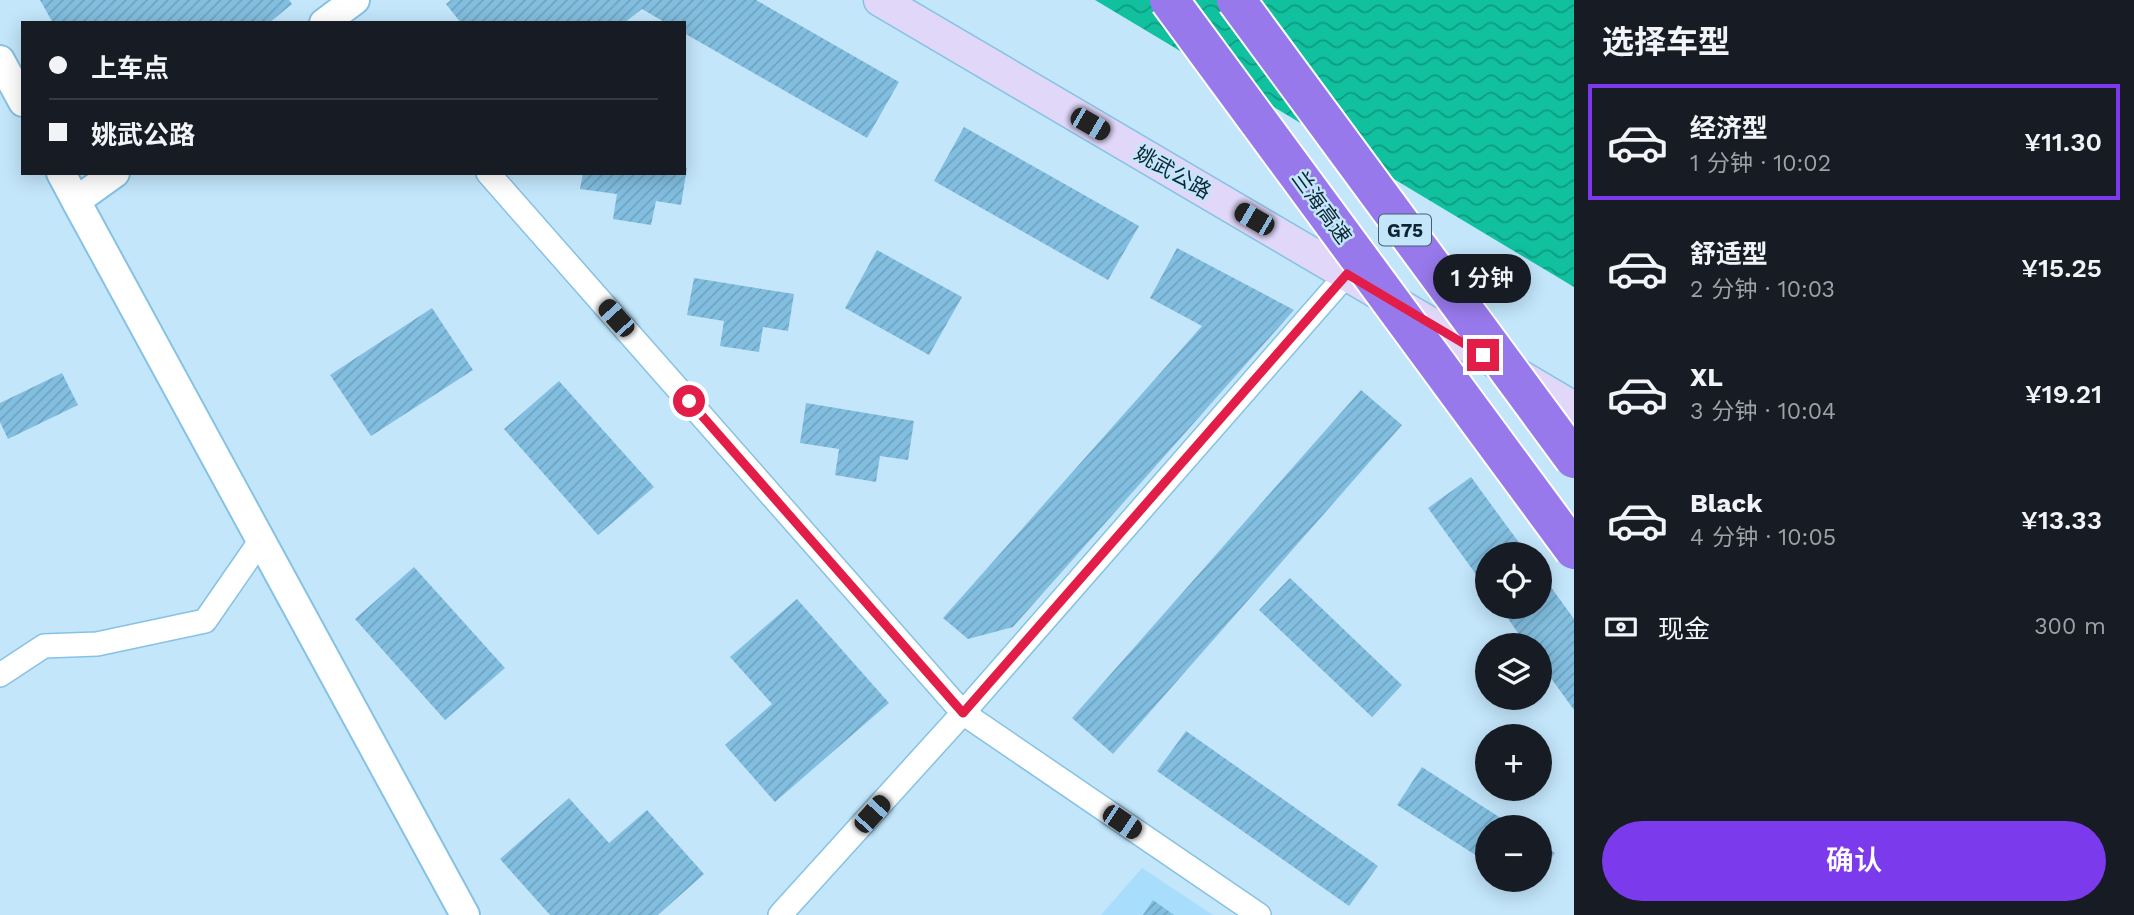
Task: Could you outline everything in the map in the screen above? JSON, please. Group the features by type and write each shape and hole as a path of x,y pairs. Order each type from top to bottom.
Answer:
{"highway":[{"name":"兰海高速","path":"1169,0 1574,550"},
{"name":"G75","path":"1236,0 1574,460"}],"main road":[{"name":"姚武公路","path":"880,0 1574,408"}],"street":[{"path":"0,60 21,98"},
{"path":"62,175 465,915"},
{"path":"76,201 112,175"},
{"path":"490,175 963,713 1259,915"},
{"path":"780,915 963,713 1347,274"},
{"path":"0,675 44,646 97,644 205,621 261,540"}],"shaded area":[{"path":"1142,868 1213,915 1101,915"}],"water":[{"path":"1095,0 1574,0 1574,287"}],"building":[{"path":"40,0 289,0 292,4 271,21 52,21"},
{"path":"451,0 756,0 899,82 867,138 686,34 686,21 663,21 642,9 627,21 459,21 446,4"},
{"path":"964,127 1139,226 1108,280 934,181"},
{"path":"583,175 686,175 681,205 656,201 651,225 613,219 617,194 580,189"},
{"path":"1177,248 1294,310 1013,627 968,639 943,618 1202,326 1150,298"},
{"path":"877,250 962,297 929,355 845,308"},
{"path":"694,278 794,294 788,331 763,327 759,352 720,346 724,321 687,315"},
{"path":"432,308 473,370 371,436 330,375"},
{"path":"62,373 78,405 8,439 0,422 0,403"},
{"path":"559,381 654,487 598,535 504,429"},
{"path":"1361,390 1402,425 1113,754 1072,718"},
{"path":"806,403 914,421 908,460 880,456 876,482 835,475 839,449 800,443"},
{"path":"1471,477 1518,542 1475,542 1475,573 1428,508"},
{"path":"414,567 505,668 445,720 355,619"},
{"path":"1290,578 1402,685 1372,717 1259,610"},
{"path":"1552,589 1574,619 1574,710 1552,680 1552,633 1518,633 1508,619 1552,619"},
{"path":"797,599 889,703 775,802 725,745 772,704 730,657"},
{"path":"1186,731 1378,866 1349,906 1157,771"},
{"path":"1422,767 1496,815 1475,815 1475,855 1397,805"},
{"path":"569,798 609,843 647,810 704,874 658,915 550,915 500,859"},
{"path":"1153,900 1174,915 1143,915"}],"route":[{"path":"689,401 963,713 1347,274 1483,355"}]}
